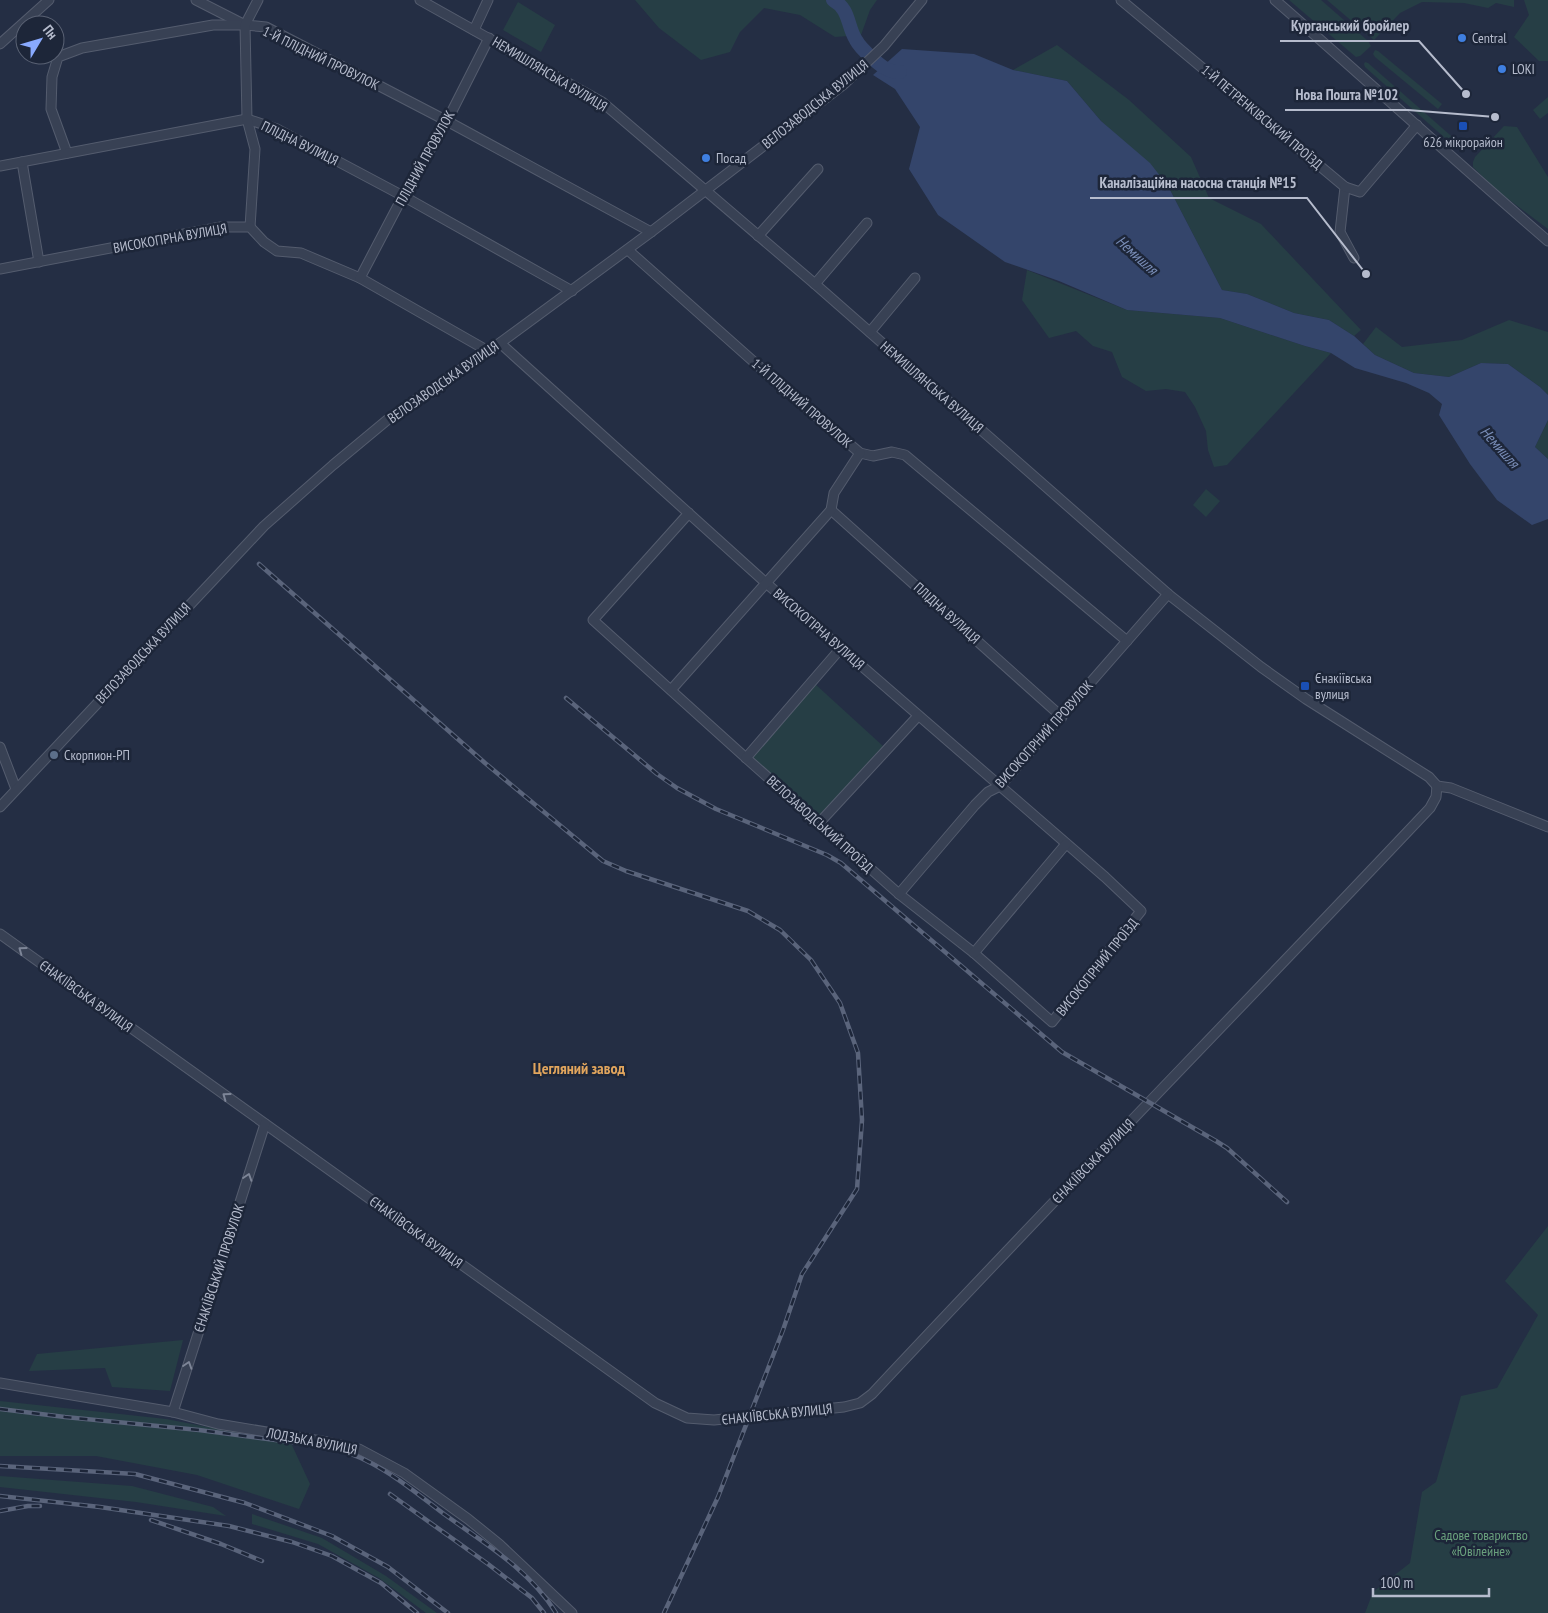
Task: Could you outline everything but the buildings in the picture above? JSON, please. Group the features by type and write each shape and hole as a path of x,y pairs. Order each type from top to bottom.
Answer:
{"street":[{"path":"0,44 49,0"},
{"path":"196,0 245,25"},
{"path":"258,0 245,25 247,119 255,149 250,227 264,242 277,251 301,253 360,278 488,351"},
{"name":"НЕМИШЛЯНСЬКА ВУЛИЦЯ","path":"420,0 602,102 815,284 1168,594 1261,667 1306,699 1429,777 1437,786"},
{"path":"474,30 488,0"},
{"name":"ВЕЛОЗАВОДСЬКА ВУЛИЦЯ","path":"0,807 264,526 333,465 392,416 500,343 628,250 843,85 884,46 922,0"},
{"name":"1-Й ПЕТРЕНКІВСЬКИЙ ПРОЇЗД","path":"1121,0 1345,187"},
{"path":"1275,0 1548,241"},
{"name":"1-Й ПЛІДНИЙ ПРОВУЛОК","path":"67,153 51,109 52,77 58,58 82,48 213,25 266,27 652,232"},
{"name":"ПЛІДНИЙ ПРОВУЛОК","path":"360,278 489,38"},
{"name":"ПЛІДНА ВУЛИЦЯ","path":"0,166 247,119 277,129 403,196 572,290"},
{"path":"1354,258 1340,232 1345,187 1360,192 1417,125"},
{"path":"22,162 39,262"},
{"path":"758,236 818,168"},
{"path":"815,284 867,223"},
{"name":"ВИСОКОГІРНА ВУЛИЦЯ","path":"0,269 221,227 250,227"},
{"name":"1-Й ПЛІДНИЙ ПРОВУЛОК","path":"628,250 772,378 860,452 873,456 892,452 905,455 1127,641"},
{"path":"870,332 915,278"},
{"name":"ВИСОКОГІРНА ВУЛИЦЯ","path":"500,343 766,583 1141,911"},
{"path":"671,690 831,510 834,493 860,452"},
{"name":"ПЛІДНА ВУЛИЦЯ","path":"831,510 1062,716"},
{"name":"ВЕЛОЗАВОДСЬКИЙ ПРОЇЗД","path":"689,513 594,620 899,894 974,953 1052,1022"},
{"name":"ВИСОКОГІРНИЙ ПРОВУЛОК","path":"899,894 975,805 988,792 1000,786 1168,594"},
{"path":"746,758 840,648"},
{"path":"820,822 918,716"},
{"path":"0,747 16,789"},
{"path":"1437,786 1459,791 1548,827"},
{"name":"ЄНАКІЇВСЬКА ВУЛИЦЯ","path":"0,934 655,1403 687,1418 714,1420 844,1407 860,1403 872,1394 1028,1227 1430,808 1436,797 1437,786"},
{"path":"974,953 1066,844"},
{"name":"ВИСОКОГІРНИЙ ПРОЇЗД","path":"1052,1022 1141,911"},
{"name":"ЄНАКІЇВСЬКИЙ ПРОВУЛОК","path":"173,1412 265,1124"},
{"name":"ЛОДЗЬКА ВУЛИЦЯ","path":"0,1383 173,1412 218,1424 359,1449 404,1473 468,1519 499,1544 572,1613"}],"green space":[{"path":"635,0 877,0 870,10 861,35 835,37 800,15 764,8 740,32 730,52 701,60 659,28"},
{"path":"1289,0 1321,0 1368,41 1371,46 1360,56 1356,57"},
{"path":"1327,0 1514,0 1514,7 1496,3 1488,8 1464,3 1422,2 1400,13 1374,40"},
{"path":"1524,0 1548,0 1548,61 1539,61 1514,37 1529,15"},
{"path":"518,2 555,25 541,52 503,30"},
{"path":"1057,45 1129,100 1191,157 1209,198 1261,224 1361,330 1354,336 1329,320 1294,313 1247,294 1222,290 1168,186 1101,121 1067,81 1013,70"},
{"path":"1375,50 1442,104 1438,109 1375,57 1373,54"},
{"path":"1365,62 1458,142 1459,146 1454,146 1365,67"},
{"path":"1548,97 1548,113 1540,119 1533,110"},
{"path":"1504,126 1517,127 1548,177 1548,229 1496,190 1473,167 1475,157"},
{"path":"1027,270 1127,310 1220,318 1331,353 1227,465 1214,467 1208,450 1206,431 1195,407 1185,392 1166,389 1146,391 1122,377 1112,352 1093,346 1076,331 1049,338 1022,300"},
{"path":"1509,320 1548,332 1548,395 1508,364 1481,363 1449,377 1414,373 1375,355 1363,344 1376,327 1402,347 1462,340"},
{"path":"1548,420 1548,459 1535,447"},
{"path":"1206,489 1220,501 1206,517 1193,505"},
{"path":"814,683 883,746 822,815 817,816 753,760 753,755"},
{"name":"Садове товариство «Ювілейне»","path":"1548,1226 1548,1613 1365,1613 1373,1592 1410,1563 1422,1492 1436,1482 1461,1396 1497,1388 1538,1315 1505,1281"},
{"path":"183,1340 170,1391 112,1387 105,1368 29,1371 37,1354"},
{"path":"0,1401 166,1419 291,1443 310,1484 299,1509 197,1475 96,1456 0,1456"},
{"path":"0,1476 132,1486 213,1507 226,1516 136,1502 0,1487"},
{"path":"252,1514 322,1538 386,1576 437,1613 426,1613 379,1578 318,1544 252,1524"}],"water":[{"path":"902,49 974,54 1013,70 1067,81 1101,121 1150,163 1168,186 1222,290 1247,294 1294,313 1329,320 1354,336 1375,355 1414,373 1449,377 1481,363 1508,364 1540,387 1548,395 1548,420 1535,447 1548,459 1548,519 1532,525 1497,500 1470,464 1439,415 1442,404 1429,393 1406,383 1355,368 1331,353 1220,318 1127,310 1059,281 1005,262 938,215 909,169 920,127 895,89 873,75"}],"waterway":[{"name":"Немишля","path":"833,0 843,8 858,44 883,67 900,72"}],"railway":[{"path":"259,564 485,763 603,861 626,871 748,911 780,930 811,960 840,1003 858,1053 862,1120 857,1189 802,1274 783,1330 718,1497 664,1613"},
{"path":"566,698 657,774 677,788 716,809 827,855 841,863 1062,1052 1227,1148 1287,1202"},
{"path":"0,1409 199,1430 329,1447 352,1454 396,1478 505,1558 533,1583 556,1613"},
{"path":"0,1466 135,1474 245,1503 332,1536 388,1567 448,1613"},
{"path":"390,1494 488,1564 532,1598 544,1613"},
{"path":"0,1496 100,1507 229,1526 292,1542 332,1556 381,1583 417,1613"},
{"path":"0,1511 40,1506"},
{"path":"151,1520 221,1544 262,1561"}],"place":[{"name":"Central","path":"1462,38"},
{"name":"LOKI","path":"1502,69"},
{"name":"Курганський бройлер","path":"1466,94"},
{"name":"Нова Пошта №102","path":"1495,117"},
{"name":"626 мікрорайон","path":"1463,126"},
{"name":"Посад","path":"706,158"},
{"name":"Каналізаційна насосна станція №15","path":"1366,274"},
{"name":"Єнакіївська вулиця","path":"1305,686"},
{"name":"Скорпион-РП","path":"54,755"}],"district":[{"name":"Цегляний завод","path":"579,1068"}]}
